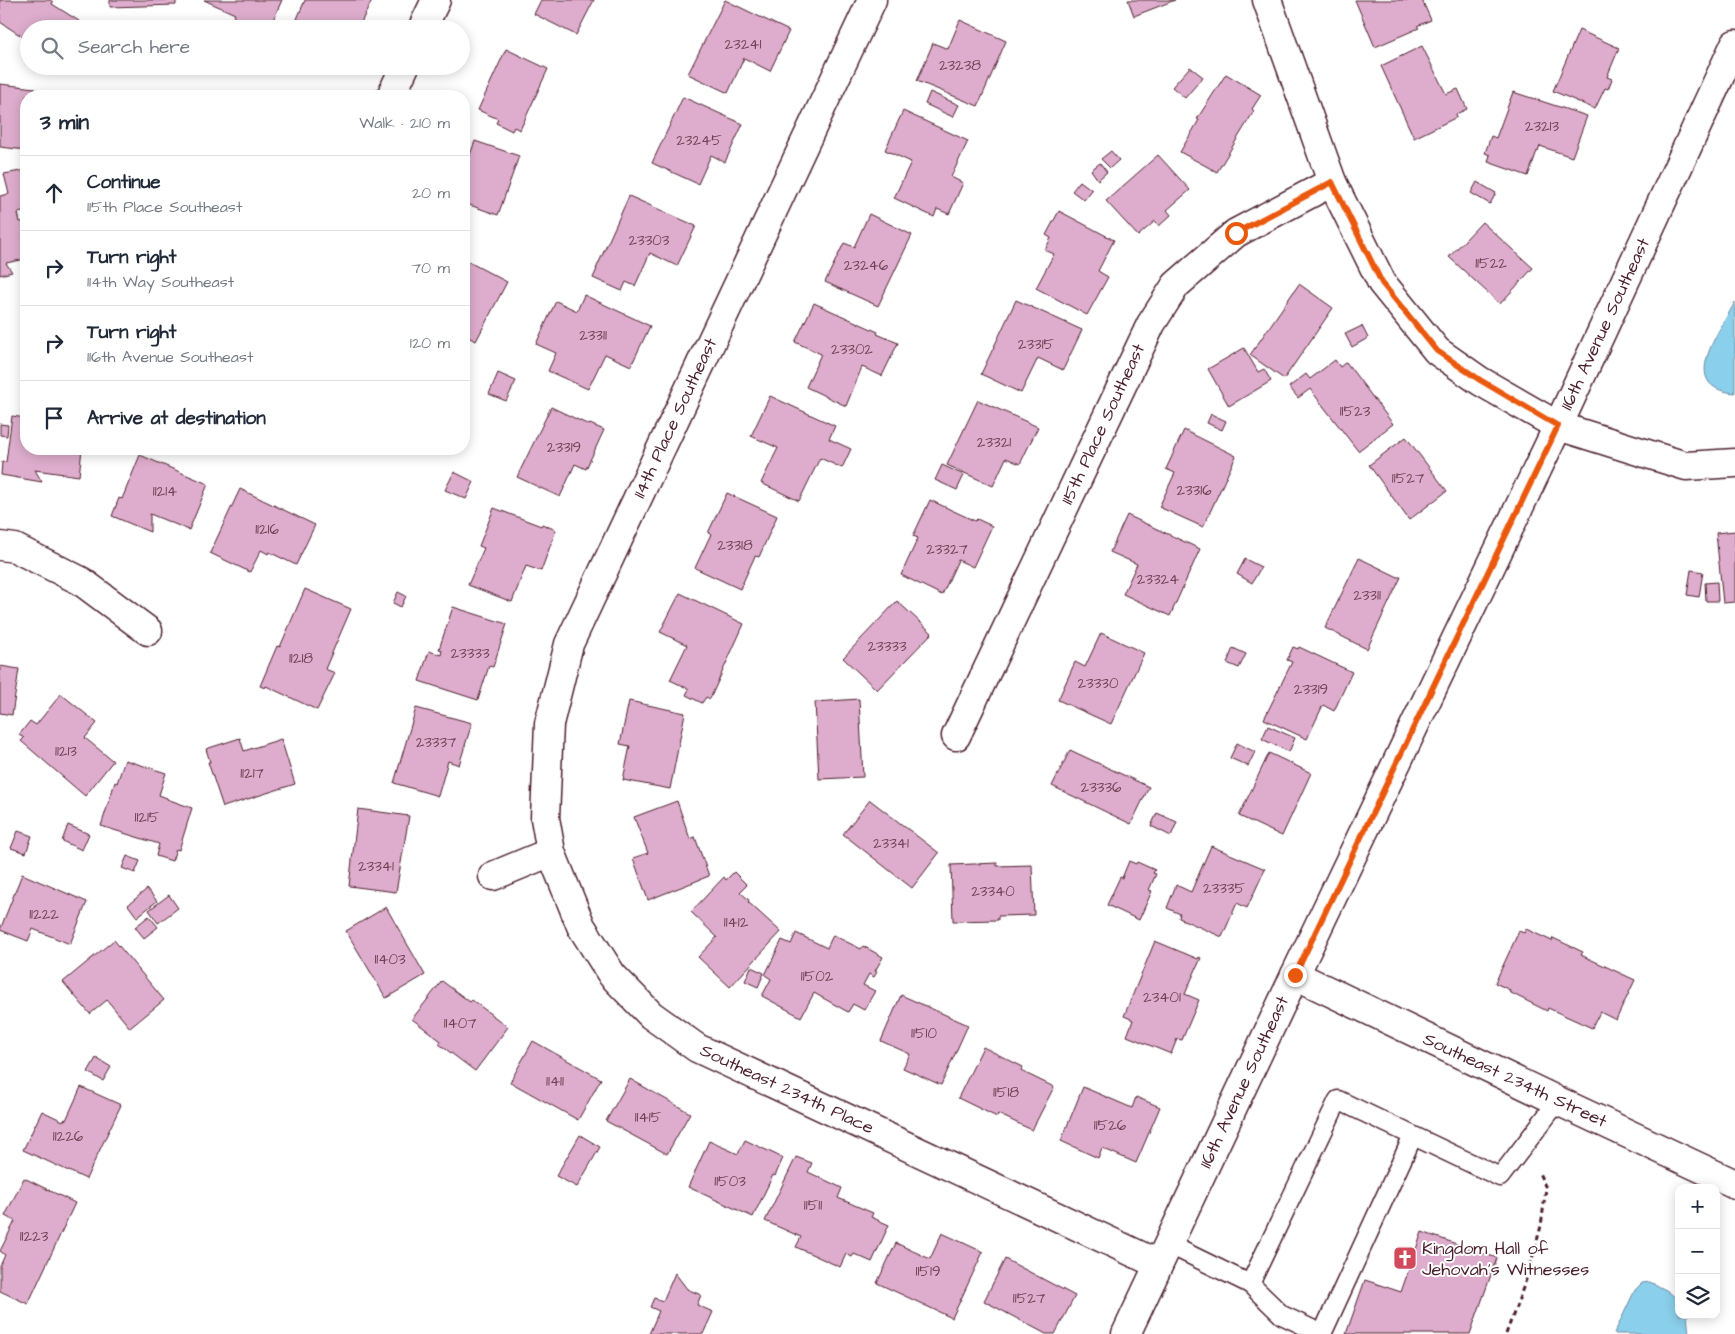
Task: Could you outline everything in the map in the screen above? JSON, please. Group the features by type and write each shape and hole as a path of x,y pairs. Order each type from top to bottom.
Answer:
{"street":[{"path":"426,20 436,0"},
{"name":"114th Place Southeast","path":"551,852 545,818 549,724 569,644 872,0"},
{"path":"1267,0 1332,182 1382,283 1437,351 1480,380 1558,426 1686,466 1735,463"},
{"name":"116th Avenue Southeast","path":"1126,1334 1295,975 1558,426 1735,44"},
{"path":"393,90 400,75"},
{"name":"115th Place Southeast","path":"956,736 1151,324 1176,285 1236,233 1332,182"},
{"path":"0,546 15,548 81,581 148,631"},
{"path":"493,876 551,852"},
{"name":"Southeast 234th Place","path":"551,852 581,926 612,975 652,1015 697,1048 1163,1254"},
{"name":"Southeast 234th Street","path":"1295,975 1735,1184"}],"lane":[{"path":"1250,1284 1338,1100 1500,1178 1558,1101"},
{"path":"1163,1254 1250,1284 1282,1315 1322,1334 1413,1136"}],"path":[{"path":"1506,1334 1529,1268 1541,1226 1546,1188 1526,1143"}],"water":[{"path":"1735,302 1735,393 1717,389 1708,381 1705,370 1707,356 1713,342"},
{"path":"1650,1282 1675,1297 1675,1319 1687,1319 1689,1334 1614,1334 1635,1290 1642,1283"}],"building":[{"path":"0,0 50,0 53,2 52,4 77,20 20,20 20,35 0,22"},
{"path":"110,0 176,0 176,5 110,7"},
{"path":"204,0 282,0 273,20 232,20 235,14"},
{"path":"305,0 372,0 362,20 297,19"},
{"path":"541,0 594,0 576,35 534,14"},
{"path":"725,0 789,31 770,71 744,58 728,93 688,74"},
{"path":"1128,0 1175,0 1134,16"},
{"path":"1355,0 1422,0 1431,20 1417,26 1419,28 1375,47"},
{"path":"960,20 1006,41 978,106 917,81 933,43 948,49"},
{"path":"1579,30 1619,48 1607,77 1612,79 1608,89 1605,88 1595,109 1553,91"},
{"path":"1422,46 1446,94 1458,89 1467,109 1456,114 1457,117 1414,138 1381,66"},
{"path":"506,49 548,69 520,130 514,127 512,131 496,123 498,119 478,110"},
{"path":"1190,67 1203,77 1185,98 1172,87"},
{"path":"1226,74 1261,95 1252,109 1254,111 1217,172 1180,152 1199,120 1197,119"},
{"path":"0,84 35,88 35,90 20,90 20,149 0,147"},
{"path":"930,92 959,105 953,117 925,104"},
{"path":"1513,92 1587,116 1572,157 1540,146 1528,176 1488,162 1490,155 1485,153 1491,136 1496,138"},
{"path":"683,97 743,124 725,162 711,155 698,184 652,163"},
{"path":"903,111 968,141 951,177 963,183 949,214 937,209 934,217 894,198 911,162 885,150"},
{"path":"475,141 519,156 498,215 470,205 470,155"},
{"path":"1111,151 1119,160 1110,168 1101,159"},
{"path":"1158,155 1190,190 1167,210 1171,215 1159,226 1155,221 1138,236 1106,201"},
{"path":"1100,163 1107,172 1098,180 1091,170"},
{"path":"20,171 20,212 18,213 20,222 20,260 6,263 12,272 0,275 0,196 9,194 4,174"},
{"path":"1080,181 1092,190 1084,200 1072,191"},
{"path":"1477,182 1496,193 1490,204 1471,193"},
{"path":"629,196 696,226 677,266 650,253 635,286 626,282 622,291 593,278"},
{"path":"1059,211 1114,240 1098,271 1108,277 1087,315 1036,288 1054,254 1045,250 1051,238 1046,235"},
{"path":"869,214 912,235 878,306 825,282 844,243 854,247"},
{"path":"1482,222 1533,268 1500,304 1449,257"},
{"path":"470,263 507,282 476,341 470,338"},
{"path":"1299,284 1333,308 1284,379 1250,355"},
{"path":"584,295 650,326 631,366 605,354 588,389 548,371 556,353 536,344 556,301 577,311"},
{"path":"1016,300 1082,330 1063,370 1038,358 1021,393 981,374"},
{"path":"814,303 898,343 882,376 862,367 846,406 806,387 821,354 795,342"},
{"path":"1362,326 1368,338 1352,347 1345,334"},
{"path":"1244,348 1258,372 1264,369 1271,381 1229,406 1208,369"},
{"path":"1335,360 1340,367 1346,362 1393,424 1358,451 1310,389 1298,398 1289,387 1306,374 1310,379"},
{"path":"498,373 516,381 506,401 489,394"},
{"path":"770,396 835,426 829,439 851,449 842,468 820,458 799,501 761,483 778,448 751,436"},
{"path":"978,400 1038,427 1020,464 1006,458 993,486 947,465"},
{"path":"551,407 604,430 586,469 575,464 560,497 517,477"},
{"path":"1211,414 1226,421 1222,430 1207,423"},
{"path":"12,416 20,417 20,455 81,455 79,476 35,470 42,482 1,475 2,462 6,462"},
{"path":"0,424 8,425 7,436 0,435"},
{"path":"1184,430 1236,456 1203,527 1159,507 1175,473 1166,469"},
{"path":"1406,437 1447,491 1409,520 1369,465"},
{"path":"140,455 208,484 189,530 150,514 150,532 112,516 119,498 122,499"},
{"path":"942,465 964,475 957,490 935,480"},
{"path":"454,472 474,482 466,499 445,490"},
{"path":"240,489 315,525 296,565 261,550 250,572 210,553"},
{"path":"727,493 777,516 759,557 755,556 740,589 695,568 711,534 708,533"},
{"path":"930,500 975,521 977,519 992,526 973,567 958,560 942,595 901,575 918,538 913,536"},
{"path":"494,508 556,530 541,571 526,566 512,602 468,585 484,548 479,546"},
{"path":"1127,515 1200,549 1170,616 1123,594 1137,564 1110,552"},
{"path":"1735,531 1735,602 1723,603 1716,533"},
{"path":"1359,558 1401,577 1367,649 1325,628"},
{"path":"1245,559 1261,567 1252,583 1237,574"},
{"path":"1691,570 1703,572 1699,597 1687,595"},
{"path":"1717,582 1718,601 1706,601 1705,583"},
{"path":"305,589 351,609 325,669 335,673 317,710 266,686 265,688 260,686 277,646 280,647"},
{"path":"398,592 406,596 401,607 393,603"},
{"path":"680,593 744,624 710,699 706,697 702,703 686,695 689,689 670,680 687,645 660,632"},
{"path":"897,601 932,633 877,690 843,658"},
{"path":"453,607 507,624 493,667 489,666 478,700 419,681 429,651 441,655 442,650 439,649"},
{"path":"1101,633 1144,653 1111,724 1058,700 1075,662 1085,667"},
{"path":"1293,647 1298,649 1299,647 1352,672 1334,711 1323,705 1307,739 1264,719 1292,662 1287,660"},
{"path":"1233,648 1246,654 1239,668 1227,663"},
{"path":"0,666 19,669 12,715 0,713"},
{"path":"61,694 97,723 85,738 113,761 85,796 21,741 24,738 19,735 30,721 36,725"},
{"path":"859,699 863,777 819,779 815,702"},
{"path":"629,701 685,713 670,789 623,780 630,746 620,744"},
{"path":"416,708 472,723 459,765 448,761 438,796 394,783"},
{"path":"1268,726 1295,738 1289,752 1262,739"},
{"path":"240,738 244,751 281,739 295,784 223,807 208,762 210,762 206,749"},
{"path":"1237,743 1255,752 1248,766 1230,758"},
{"path":"1070,750 1149,787 1131,824 1052,786"},
{"path":"1269,753 1311,773 1282,836 1239,816"},
{"path":"125,760 166,773 159,795 192,808 179,850 176,849 172,861 156,856 159,844 101,826 115,782 117,783"},
{"path":"870,800 939,853 912,888 843,834"},
{"path":"677,801 690,839 695,837 709,876 648,900 633,858 648,853 634,817"},
{"path":"358,809 409,816 396,892 349,886"},
{"path":"1157,813 1177,822 1171,836 1151,826"},
{"path":"68,825 89,834 82,850 62,841"},
{"path":"18,831 32,836 26,853 11,848"},
{"path":"1211,846 1265,869 1247,908 1237,903 1222,937 1179,918 1180,914 1167,908 1176,885 1191,892"},
{"path":"127,856 140,861 135,873 122,868"},
{"path":"1129,861 1136,864 1137,862 1155,870 1153,873 1156,874 1149,890 1152,891 1139,920 1107,905"},
{"path":"997,863 997,866 1032,865 1034,915 998,916 998,920 953,921 951,865"},
{"path":"734,872 747,885 740,892 749,900 748,902 781,932 730,987 698,957 717,937 691,912 724,877 726,880"},
{"path":"22,874 87,902 70,944 33,929 28,941 0,930"},
{"path":"147,889 157,901 137,917 128,905"},
{"path":"169,895 178,908 158,923 149,910"},
{"path":"386,907 425,975 386,998 346,931"},
{"path":"149,916 158,927 144,938 135,927"},
{"path":"1526,929 1552,941 1553,938 1583,952 1581,955 1635,980 1616,1020 1600,1012 1592,1028 1548,1008 1547,1011 1495,983 1519,931 1524,933"},
{"path":"796,933 827,948 833,935 861,949 863,946 883,957 875,971 877,972 874,977 869,974 863,985 875,991 864,1010 853,1004 848,1012 814,993 801,1017 762,996 771,979 765,975 782,940 791,944"},
{"path":"114,940 164,1000 130,1028 107,1000 90,1014 63,982"},
{"path":"1155,941 1198,959 1199,957 1201,958 1185,994 1199,1000 1182,1040 1177,1039 1171,1054 1127,1036 1133,1020 1124,1016"},
{"path":"751,967 764,973 758,987 745,981"},
{"path":"442,981 470,1002 472,1000 508,1027 475,1071 439,1044 441,1041 412,1019"},
{"path":"901,995 968,1025 941,1085 903,1068 910,1054 881,1041"},
{"path":"533,1041 601,1079 578,1120 510,1082"},
{"path":"983,1047 1023,1067 1021,1071 1054,1087 1032,1130 998,1114 997,1117 958,1098"},
{"path":"96,1058 111,1067 103,1081 88,1072"},
{"path":"630,1079 690,1113 667,1154 606,1121"},
{"path":"81,1087 121,1105 86,1179 23,1150 42,1111 63,1121 64,1119 66,1120"},
{"path":"1083,1087 1132,1108 1136,1097 1160,1107 1136,1163 1102,1148 1098,1158 1061,1141"},
{"path":"580,1135 600,1147 577,1187 556,1176"},
{"path":"745,1140 783,1158 753,1217 688,1187 709,1141 738,1154"},
{"path":"796,1157 812,1163 808,1172 842,1188 838,1198 873,1213 871,1217 889,1225 872,1262 854,1254 852,1257 846,1254 840,1267 796,1247 801,1237 765,1221"},
{"path":"24,1178 75,1203 28,1304 0,1291 0,1266 5,1255 0,1251 15,1221 5,1216"},
{"path":"1422,1232 1497,1258 1470,1334 1346,1334 1365,1280 1401,1292"},
{"path":"942,1233 983,1252 952,1318 877,1283 896,1243 930,1259"},
{"path":"1005,1259 1075,1296 1055,1334 1046,1334 984,1301"},
{"path":"675,1273 687,1289 701,1295 697,1305 713,1312 703,1334 649,1334 659,1311 650,1307 654,1298 663,1301"}],"place":[{"name":"Kingdom Hall of Jehovah's Witnesses","path":"1405,1258"}],"route":[{"path":"1236,233 1332,182 1382,283 1437,351 1480,380 1558,426 1295,975"}]}
